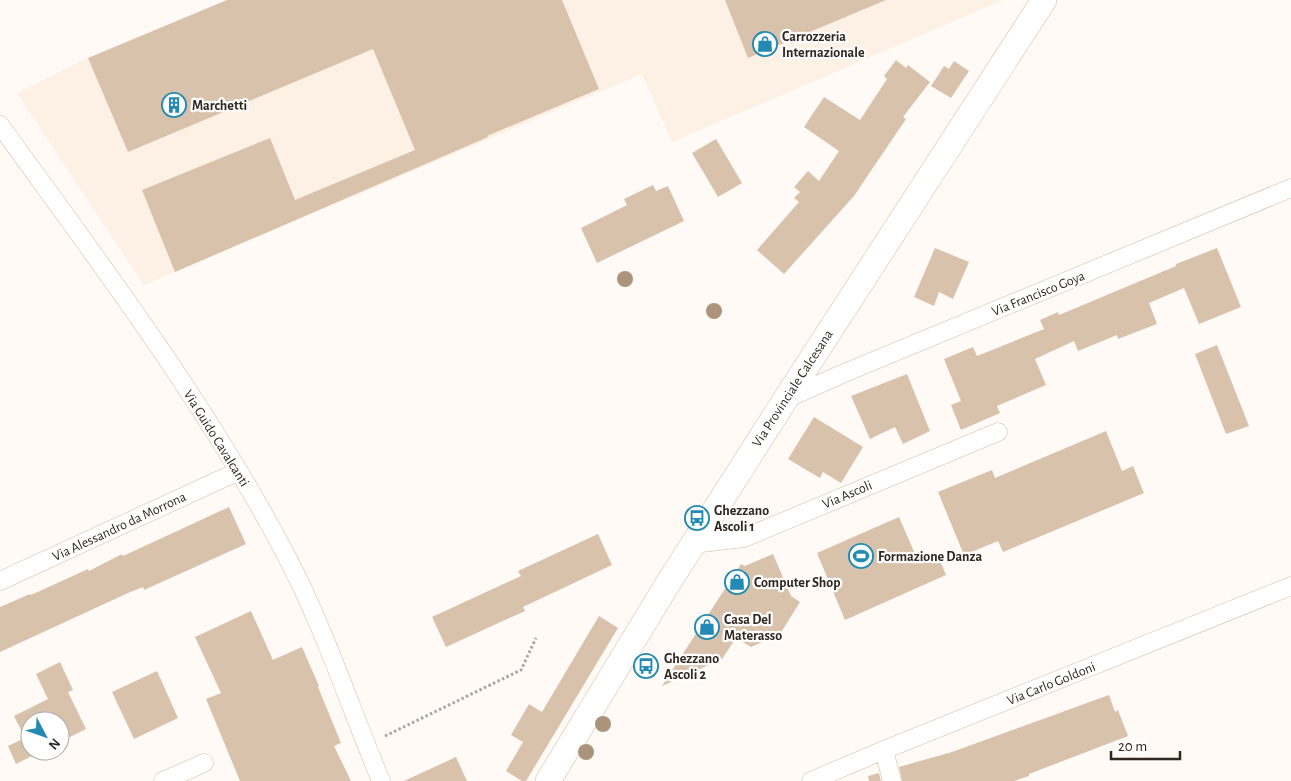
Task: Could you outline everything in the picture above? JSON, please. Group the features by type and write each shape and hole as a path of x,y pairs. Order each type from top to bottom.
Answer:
{"main road":[{"name":"Via Provinciale Calcesana","path":"548,781 693,544 1044,0"}],"street":[{"name":"Via Guido Cavalcanti","path":"0,125 132,308 196,402 239,471 288,558 315,615 381,781"},
{"name":"Via Francisco Goya","path":"785,400 842,374 1291,188"},
{"name":"Via Ascoli","path":"693,544 744,538 998,432"},
{"name":"Via Alessandro da Morrona","path":"0,581 239,471"},
{"name":"Via Carlo Goldoni","path":"811,781 1291,586"},
{"path":"884,750 892,781"},
{"path":"163,781 204,763"}],"path":[{"path":"366,746 521,670 536,638"}],"shaded area":[{"path":"228,0 1003,0 672,142 642,74 144,285 17,93 88,58"}],"building":[{"path":"227,0 562,0 599,89 175,272 142,190 270,138 295,200 415,150 373,49 128,152 88,58"},
{"path":"725,0 886,0 748,58"},
{"path":"896,60 906,68 908,65 930,82 903,117 906,119 854,196 784,274 757,250 799,202 794,198 800,192 794,187 808,171 819,181 839,151 804,127 824,97 860,120 887,79 884,76"},
{"path":"954,61 969,71 951,98 931,86 944,66 949,69"},
{"path":"716,139 742,183 718,197 692,153"},
{"path":"653,185 656,191 668,186 684,221 597,263 581,228 627,205 624,199"},
{"path":"935,248 969,262 953,299 939,292 934,306 914,297"},
{"path":"1217,248 1241,307 1199,324 1184,288 1149,303 1157,324 1118,339 1117,335 1078,351 1074,341 1035,359 1046,385 997,406 1000,413 961,430 951,405 961,401 944,359 973,347 977,356 1044,329 1040,320 1058,312 1059,315"},
{"path":"1217,345 1249,426 1226,434 1195,354"},
{"path":"907,374 930,431 903,444 895,427 870,439 851,396"},
{"path":"814,417 863,447 841,483 823,472 820,478 788,459"},
{"path":"1106,431 1122,471 1133,466 1144,493 1003,552 998,541 964,555 938,492 992,470 995,478"},
{"path":"229,507 246,544 144,590 143,587 128,593 0,652 0,607 88,569 89,571 122,554 123,556"},
{"path":"899,517 918,561 937,553 946,575 845,620 817,553"},
{"path":"598,534 612,565 523,607 525,611 446,647 432,617 521,576 518,571"},
{"path":"773,554 791,596 800,602 780,634 751,647 736,638 722,659 662,686 741,564 745,566"},
{"path":"251,611 273,660 302,647 341,743 334,746 351,781 240,781 206,699 221,693 195,637"},
{"path":"599,616 618,628 526,781 522,781 506,771 523,742 511,735 529,704 542,712"},
{"path":"60,662 73,690 68,692 86,729 70,737 70,711 24,711 48,699 36,674"},
{"path":"157,671 178,718 134,739 112,692"},
{"path":"1109,695 1115,712 1118,710 1128,736 1014,781 902,781 899,767 952,752"},
{"path":"20,713 20,728 14,716"},
{"path":"20,740 20,761 22,761 16,764 8,746"},
{"path":"456,757 467,781 404,781"},
{"path":"879,773 881,781 869,781 868,776"}],"place":[{"name":"Carrozzeria Internazionale","path":"765,44"},
{"name":"Marchetti","path":"174,105"},
{"name":"Ghezzano Ascoli 1","path":"697,518"},
{"name":"Formazione Danza","path":"861,556"},
{"name":"Computer Shop","path":"737,582"},
{"name":"Casa Del Materasso","path":"707,627"},
{"name":"Ghezzano Ascoli 2","path":"646,666"}]}
